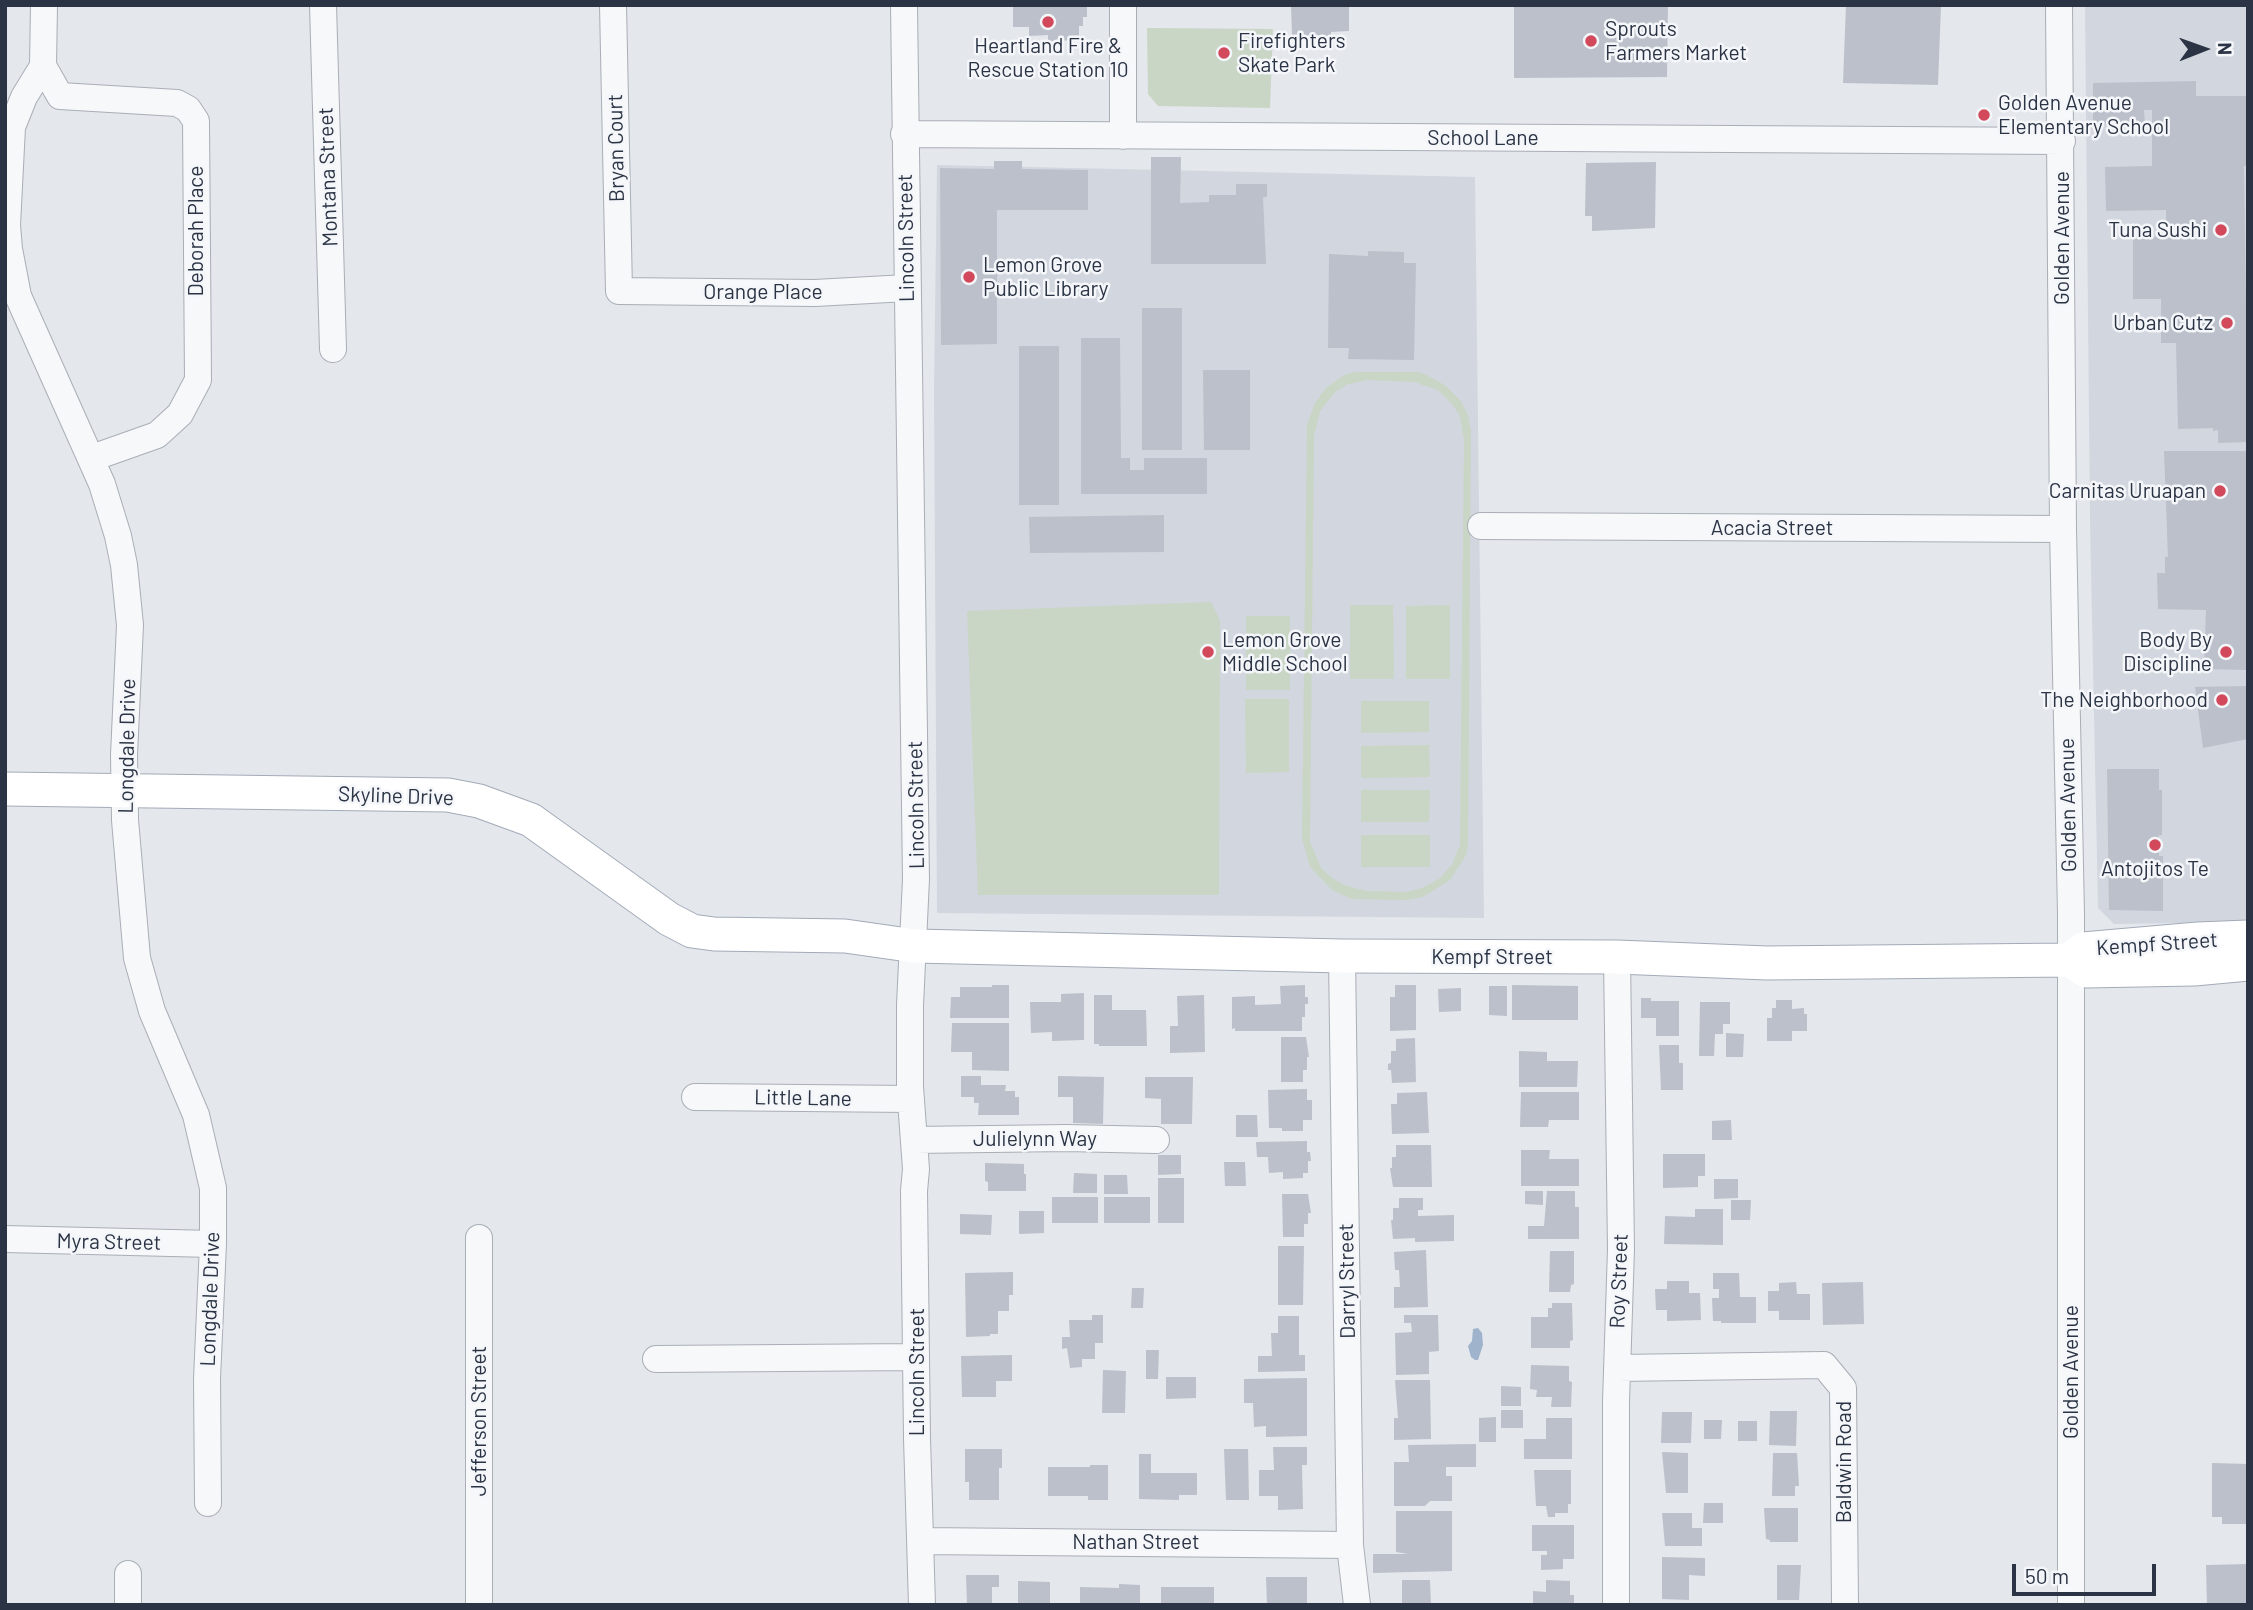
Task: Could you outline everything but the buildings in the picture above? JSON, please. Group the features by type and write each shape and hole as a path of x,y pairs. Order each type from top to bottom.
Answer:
{"main road":[{"name":"Skyline Drive","path":"5,789 448,795 479,801 531,820 669,919 692,930 714,934 845,936 915,946"},
{"name":"Kempf Street","path":"2070,960 2083,949 2248,937"},
{"name":"Kempf Street","path":"915,946 1342,956 1617,957 1792,963 2070,960 2086,971 2186,970 2248,964"}],"street":[{"path":"43,66 44,5"},
{"name":"Montana Street","path":"323,5 333,349"},
{"name":"Bryan Court","path":"613,5 619,291"},
{"name":"Lincoln Street","path":"904,5 916,879 915,946 910,1004 911,1099 916,1169 916,1357 922,1605"},
{"path":"1123,136 1124,5"},
{"name":"Golden Avenue","path":"2059,5 2063,529 2071,914 2071,1605"},
{"name":"Longdale Drive","path":"43,66 24,97 12,127 7,225 9,248 18,296 92,458 111,509 128,595 130,625 124,755 125,792 132,909 138,958 152,1011 196,1115 213,1188 207,1379 208,1503"},
{"name":"Deborah Place","path":"43,66 60,96 177,103 188,109 195,121 198,380 180,414 157,435 92,458"},
{"name":"School Lane","path":"904,134 2062,141"},
{"name":"Orange Place","path":"619,291 815,293 907,288"},
{"name":"Acacia Street","path":"1481,526 2063,529"},
{"name":"Darryl Street","path":"1342,956 1350,1545 1357,1605"},
{"name":"Roy Street","path":"1616,1605 1617,1368 1621,1249 1617,957"},
{"name":"Little Lane","path":"695,1097 911,1099"},
{"name":"Julielynn Way","path":"914,1140 1156,1140"},
{"name":"Jefferson Street","path":"479,1238 479,1605"},
{"name":"Myra Street","path":"5,1239 213,1244"},
{"path":"656,1359 916,1357"},
{"name":"Baldwin Road","path":"1617,1368 1824,1365 1843,1388 1845,1605"},
{"name":"Nathan Street","path":"921,1541 1350,1545"},
{"path":"128,1574 128,1605"}],"shaded area":[{"path":"2085,5 2248,5 2248,922 2114,924 2098,908 2090,521"},
{"name":"Lemon Grove Middle School","path":"937,165 1475,177 1484,918 937,913 934,391"}],"green space":[{"path":"1147,28 1273,29 1270,108 1158,106 1148,94"},
{"path":"1355,372 1418,372 1427,375 1446,386 1460,400 1468,415 1471,432 1468,844 1466,855 1450,880 1423,897 1406,900 1352,899 1332,890 1310,867 1302,838 1307,425 1315,403 1326,388 1344,375","holes":["1368,380 1414,382 1438,390 1452,404 1460,416 1464,440 1460,845 1452,865 1439,879 1422,888 1407,892 1366,891 1344,885 1332,878 1321,868 1310,842 1314,436 1320,411 1335,392 1348,384"]},
{"path":"1211,602 1220,621 1219,895 978,895 967,611"},
{"path":"1350,605 1393,605 1394,679 1350,679"},
{"path":"1450,605 1450,679 1406,679 1406,606"},
{"path":"1246,616 1290,616 1290,690 1246,690"},
{"path":"1245,699 1289,699 1289,772 1246,773"},
{"path":"1361,701 1429,701 1429,732 1361,733"},
{"path":"1429,745 1430,777 1361,778 1361,746"},
{"path":"1361,790 1430,790 1429,822 1361,822"},
{"path":"1361,835 1430,835 1430,867 1361,867"}],"water":[{"path":"1478,1328 1482,1333 1483,1345 1478,1360 1475,1360 1471,1357 1468,1346 1472,1341 1473,1329"}],"place":[{"name":"Heartland Fire & Rescue Station 10","path":"1048,22"},
{"name":"Sprouts Farmers Market","path":"1591,41"},
{"name":"Firefighters Skate Park","path":"1224,53"},
{"name":"Golden Avenue Elementary School","path":"1984,115"},
{"name":"Tuna Sushi","path":"2221,230"},
{"name":"Lemon Grove Public Library","path":"969,277"},
{"name":"Urban Cutz","path":"2227,323"},
{"name":"Carnitas Uruapan","path":"2220,491"},
{"name":"Lemon Grove Middle School","path":"1208,652"},
{"name":"Body By Discipline","path":"2226,652"},
{"name":"The Neighborhood","path":"2222,700"},
{"name":"Antojitos Te","path":"2155,845"}]}
